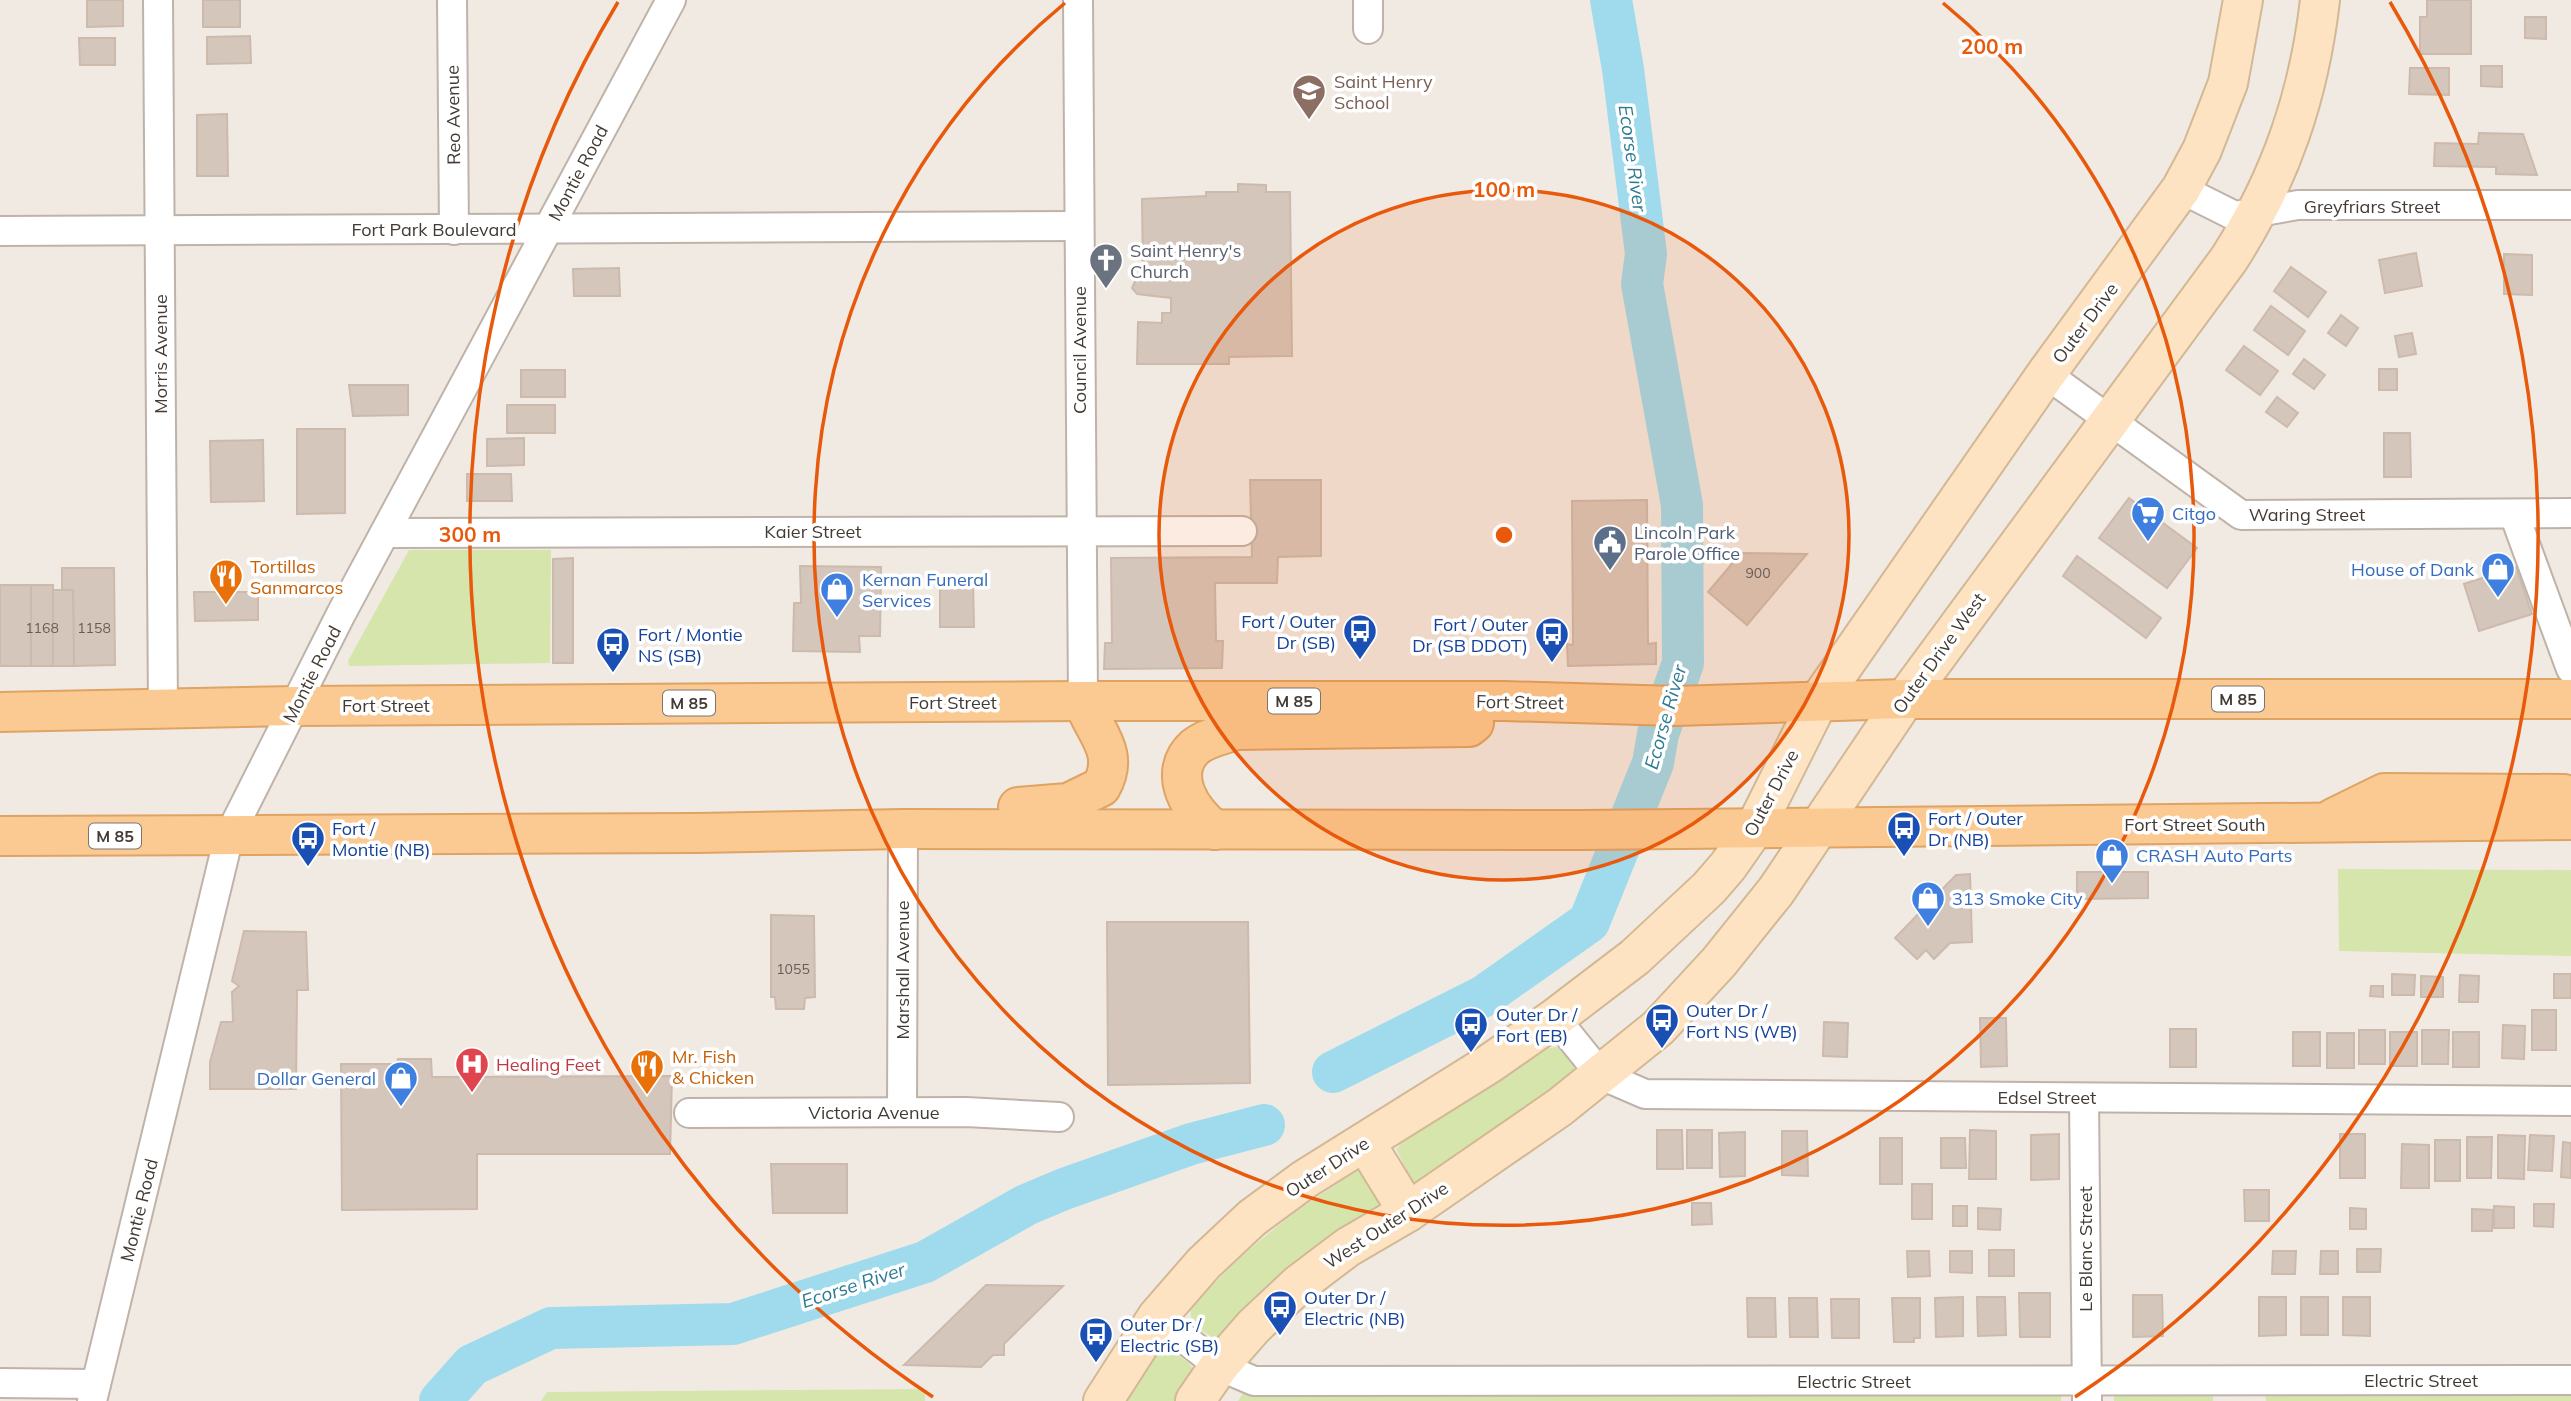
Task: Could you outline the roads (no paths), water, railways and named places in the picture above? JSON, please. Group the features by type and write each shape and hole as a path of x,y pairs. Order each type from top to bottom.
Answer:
{"main road":[{"path":"2181,189 2202,150 2228,83 2243,0"},
{"path":"2259,214 2299,111 2316,35 2319,0"},
{"name":"Outer Drive","path":"1157,1317 1204,1263 1252,1218 1305,1179 1489,1064 1555,1018 1635,957 1709,888 1756,827 1818,702 2046,374 2181,189"},
{"name":"Outer Drive West","path":"1601,1075 1658,1028 1720,962 1776,891 1905,699 2230,259 2259,214"},
{"name":"Fort Street","path":"0,712 295,706 1083,701 1504,701 1698,705 1905,699"},
{"name":"M 85","path":"1905,699 2571,699"},
{"path":"709,833 745,817 798,807 1052,807 1083,799 1101,787 1107,778 1109,759 1099,728 1083,701"},
{"path":"1215,830 1191,808 1182,777 1184,762 1195,747 1212,739 1236,730 1469,727 1504,701"},
{"path":"0,735 102,735 156,709"},
{"path":"2321,823 2384,793 2571,794"},
{"name":"Fort Street South","path":"1819,827 2571,820"},
{"name":"M 85","path":"0,836 709,833 903,829 1581,830 1819,827"},
{"name":"West Outer Drive","path":"1195,1401 1219,1366 1254,1326 1299,1284 1348,1247 1408,1212 1518,1139 1601,1075"},
{"path":"1365,1142 1408,1212"},
{"path":"1103,1401 1157,1317"}],"street":[{"name":"Morris Avenue","path":"156,709 160,230 158,0"},
{"name":"Reo Avenue","path":"452,0 454,230"},
{"name":"Montie Road","path":"94,1392 229,836 385,533 671,0"},
{"name":"Council Avenue","path":"1078,0 1083,701"},
{"path":"1368,0 1368,29"},
{"name":"Greyfriars Street","path":"2181,189 2235,216 2259,214 2298,205 2571,205"},
{"name":"Fort Park Boulevard","path":"0,231 1078,226"},
{"name":"Waring Street","path":"2046,374 2241,515 2571,513"},
{"path":"2514,514 2571,669"},
{"name":"Kaier Street","path":"385,533 1242,531"},
{"name":"Marshall Avenue","path":"902,1111 903,829"},
{"name":"Edsel Street","path":"1555,1018 1601,1075 1645,1094 2571,1101"},
{"name":"Le Blanc Street","path":"2084,1098 2087,1391"},
{"name":"Victoria Avenue","path":"689,1113 902,1111 1059,1117"},
{"name":"Electric Street","path":"1157,1317 1219,1366 1254,1381 2237,1391 2571,1380"},
{"path":"0,1383 94,1392"}],"waterway":[{"name":"Ecorse River","path":"1333,1072 1484,996 1589,922 1653,763 1658,734 1683,663 1682,505 1642,284 1646,254 1623,69 1611,0"},
{"name":"Ecorse River","path":"440,1401 472,1365 551,1328 733,1324 925,1262 1026,1205 1064,1189 1191,1144 1264,1125"}],"place":[{"name":"Saint Henry School","path":"1309,121"},
{"name":"Saint Henry's Church","path":"1106,290"},
{"name":"Citgo","path":"2148,543"},
{"name":"Lincoln Park Parole Office","path":"1610,572"},
{"name":"House of Dank","path":"2498,599"},
{"name":"Tortillas Sanmarcos","path":"226,606"},
{"name":"Kernan Funeral Services","path":"837,619"},
{"name":"Fort / Outer Dr (SB)","path":"1360,661"},
{"name":"Fort / Outer Dr (SB DDOT)","path":"1552,664"},
{"name":"Fort / Montie NS (SB)","path":"613,674"},
{"name":"Fort / Outer Dr (NB)","path":"1904,858"},
{"name":"Fort / Montie (NB)","path":"308,868"},
{"name":"CRASH Auto Parts","path":"2112,885"},
{"name":"313 Smoke City","path":"1928,928"},
{"name":"Outer Dr / Fort NS (WB)","path":"1662,1050"},
{"name":"Outer Dr / Fort (EB)","path":"1471,1054"},
{"name":"Healing Feet","path":"472,1094"},
{"name":"Mr. Fish & Chicken","path":"647,1096"},
{"name":"Dollar General","path":"401,1108"},
{"name":"Outer Dr / Electric (NB)","path":"1280,1337"},
{"name":"Outer Dr / Electric (SB)","path":"1096,1364"}]}
